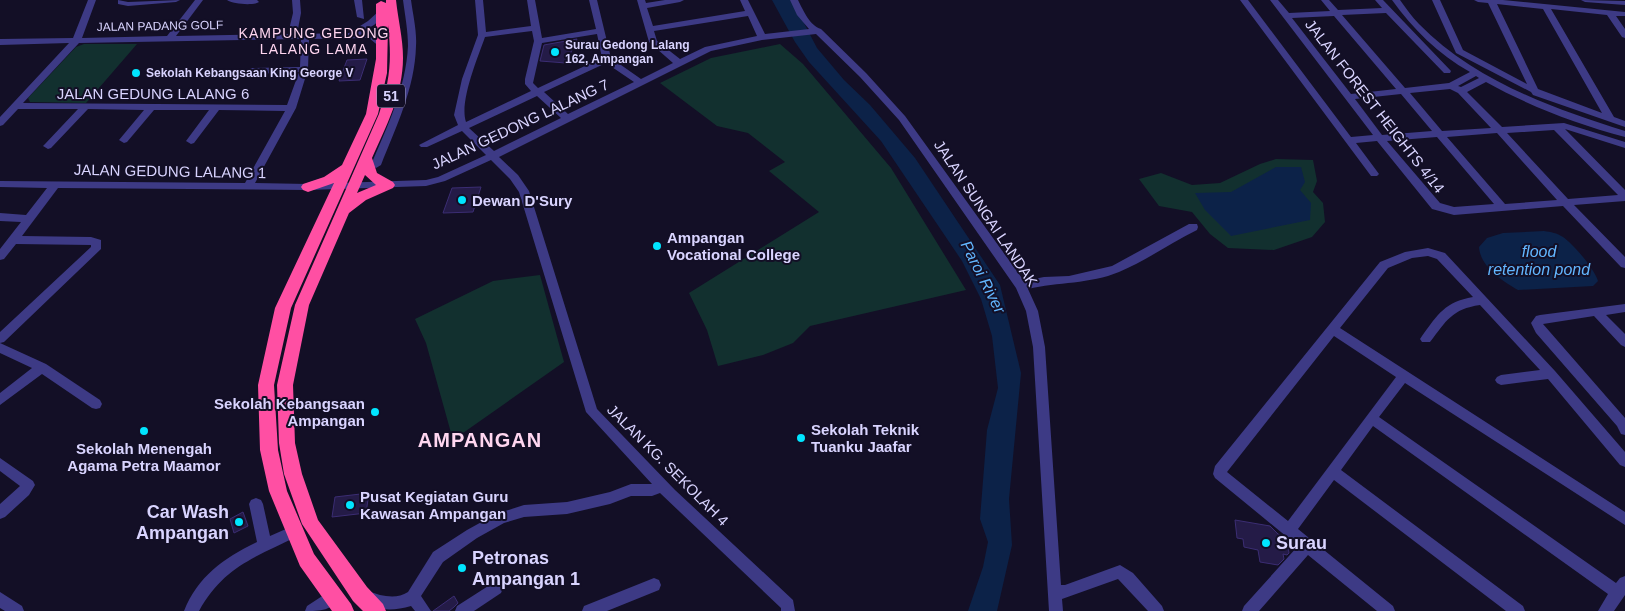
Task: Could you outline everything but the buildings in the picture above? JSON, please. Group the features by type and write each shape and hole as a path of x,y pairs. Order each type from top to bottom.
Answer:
{"highway":[{"name":"51","path":"376,611 360,594 310,524 286,442 285,384 302,305 343,211 349,165 372,114 380,90 384,46 381,0"},
{"name":"51","path":"344,611 307,560 278,491 269,450 266,385 283,308 326,215 347,186 371,162 394,86 397,58 391,0"},
{"path":"371,162 370,174 376,181 388,185"},
{"path":"308,187 339,175 349,165"},
{"path":"343,211 361,197 388,185"},
{"path":"308,187 321,194 326,215"}],"street":[{"path":"0,123 76,41 92,0"},
{"path":"122,0 122,2 128,4 176,0"},
{"path":"169,39 199,0"},
{"path":"231,0 255,2"},
{"path":"292,36 297,13 296,0"},
{"path":"358,0 361,17"},
{"path":"371,162 397,113 411,56 412,45 407,0"},
{"path":"463,127 459,115 466,79 482,35 479,0"},
{"path":"531,0 538,41 529,84 568,119"},
{"path":"593,0 607,59 641,83"},
{"path":"680,0 642,3 653,42 680,63"},
{"path":"744,0 762,37"},
{"path":"794,0 811,31"},
{"path":"1244,0 1374,174"},
{"name":"JALAN FOREST HEIGHTS 4/14","path":"1274,0 1379,137 1436,206 1454,211 1502,207"},
{"path":"1325,0 1502,207 1625,197"},
{"path":"1379,0 1446,71"},
{"path":"1396,0 1420,31 1448,55 1486,78 1558,112 1625,134"},
{"path":"1436,0 1459,51 1497,74 1536,93 1574,108 1625,124"},
{"path":"1478,0 1625,14"},
{"path":"1585,0 1625,3"},
{"path":"1490,1 1536,93"},
{"path":"1546,7 1610,120"},
{"path":"1287,16 1388,10"},
{"name":"JALAN PADANG GOLF","path":"350,34 371,23 382,13"},
{"path":"648,29 750,13"},
{"path":"1610,13 1625,35"},
{"path":"482,35 536,28"},
{"path":"538,41 600,31"},
{"name":"JALAN GEDONG LALANG 7","path":"347,186 426,183 441,179 717,46 762,37 811,31"},
{"name":"JALAN SUNGAI LANDAK","path":"811,31 818,31 902,118 1021,286 1032,311 1039,346 1056,611"},
{"name":"JALAN PADANG GOLF","path":"0,42 350,34 371,36 384,46"},
{"path":"248,187 291,108 304,70 305,36"},
{"path":"1448,55 1459,51"},
{"path":"397,58 411,56"},
{"path":"424,145 607,59"},
{"path":"251,71 304,70"},
{"path":"1348,97 1451,86 1477,72"},
{"path":"1461,91 1486,78"},
{"path":"1451,86 1461,91 1625,264"},
{"name":"JALAN GEDUNG LALANG 6","path":"16,106 291,108"},
{"path":"48,146 84,107"},
{"path":"124,140 151,107"},
{"path":"191,141 216,108"},
{"path":"1348,140 1556,126 1573,128 1625,145"},
{"path":"1556,126 1625,197"},
{"name":"JALAN KG. SEKOLAH 4","path":"463,127 514,177 524,191 592,412 662,486 788,605 788,611"},
{"name":"JALAN GEDUNG LALANG 1","path":"0,184 248,187 347,186"},
{"path":"0,256 55,185"},
{"path":"0,217 29,218"},
{"path":"1021,286 1069,280 1116,269 1193,227"},
{"path":"0,339 96,249 97,243 91,241 14,240"},
{"path":"1386,611 1223,477 1220,470 1384,265 1396,259 1424,252 1434,252 1441,256 1551,374 1625,461"},
{"path":"1426,339 1454,305 1461,302 1483,300"},
{"path":"1625,308 1540,319 1537,323 1540,330 1621,422 1625,430"},
{"path":"1597,312 1625,342"},
{"path":"1332,329 1625,519"},
{"path":"0,348 42,367 96,404"},
{"path":"0,400 42,367"},
{"path":"1501,380 1551,374"},
{"path":"1289,530 1404,376"},
{"path":"1372,419 1621,588 1605,611"},
{"path":"0,464 28,485 24,492 0,513"},
{"path":"1333,472 1518,611"},
{"path":"409,603 438,557 456,544 501,518 524,511 567,508 610,498 631,490 652,490 662,486"},
{"path":"256,504 265,546"},
{"path":"191,611 219,573 294,531"},
{"path":"1249,611 1308,545"},
{"path":"1054,591 1065,592 1120,572 1128,578 1157,611"},
{"path":"588,611 654,586"},
{"path":"462,611 496,588"},
{"path":"360,594 375,602 409,603 424,611"},
{"path":"312,611 333,596"},
{"path":"0,599 17,611"}],"green space":[{"path":"84,44 137,44 86,103 30,102 28,98 76,47"},
{"path":"780,44 803,64 891,168 966,290 810,326 793,343 763,355 718,366 707,330 689,293 819,212 769,171 785,162 748,133 717,126 660,83 711,58"},
{"path":"1276,159 1313,160 1317,181 1313,192 1323,203 1325,222 1312,237 1274,250 1228,248 1210,234 1192,212 1159,206 1139,179 1161,173 1192,185 1220,183 1260,164"},
{"path":"540,275 564,362 453,440 426,343 415,319 493,281"}],"water":[{"name":"Paroi River","path":"772,0 792,0 817,48 844,80 870,105 915,158 1000,285 1021,373 1009,499 1012,545 997,611 968,611 983,567 988,542 980,519 987,430 998,388 992,336 981,299 962,261 881,141 809,62 795,42"},
{"path":"1276,167 1301,167 1305,182 1300,190 1311,203 1310,220 1231,236 1205,210 1195,193 1231,192"},
{"name":"flood retention pond","path":"1544,231 1561,236 1578,251 1596,276 1598,281 1593,286 1518,290 1493,272 1480,254 1479,247 1487,238 1503,233"}],"place":[{"name":"Surau Gedong Lalang 162, Ampangan","path":"555,52"},
{"name":"Sekolah Kebangsaan King George V","path":"136,73"},
{"name":"Dewan D'Sury","path":"462,200"},
{"name":"Ampangan Vocational College","path":"657,246"},
{"name":"Sekolah Kebangsaan Ampangan","path":"375,412"},
{"name":"Sekolah Menengah Agama Petra Maamor","path":"144,431"},
{"name":"Sekolah Teknik Tuanku Jaafar","path":"801,438"},
{"name":"Pusat Kegiatan Guru Kawasan Ampangan","path":"350,505"},
{"name":"Car Wash Ampangan","path":"239,522"},
{"name":"Surau","path":"1266,543"},
{"name":"Petronas Ampangan 1","path":"462,568"}],"district":[{"name":"KAMPUNG GEDONG LALANG LAMA","path":"314,42"},
{"name":"AMPANGAN","path":"480,440"}]}
